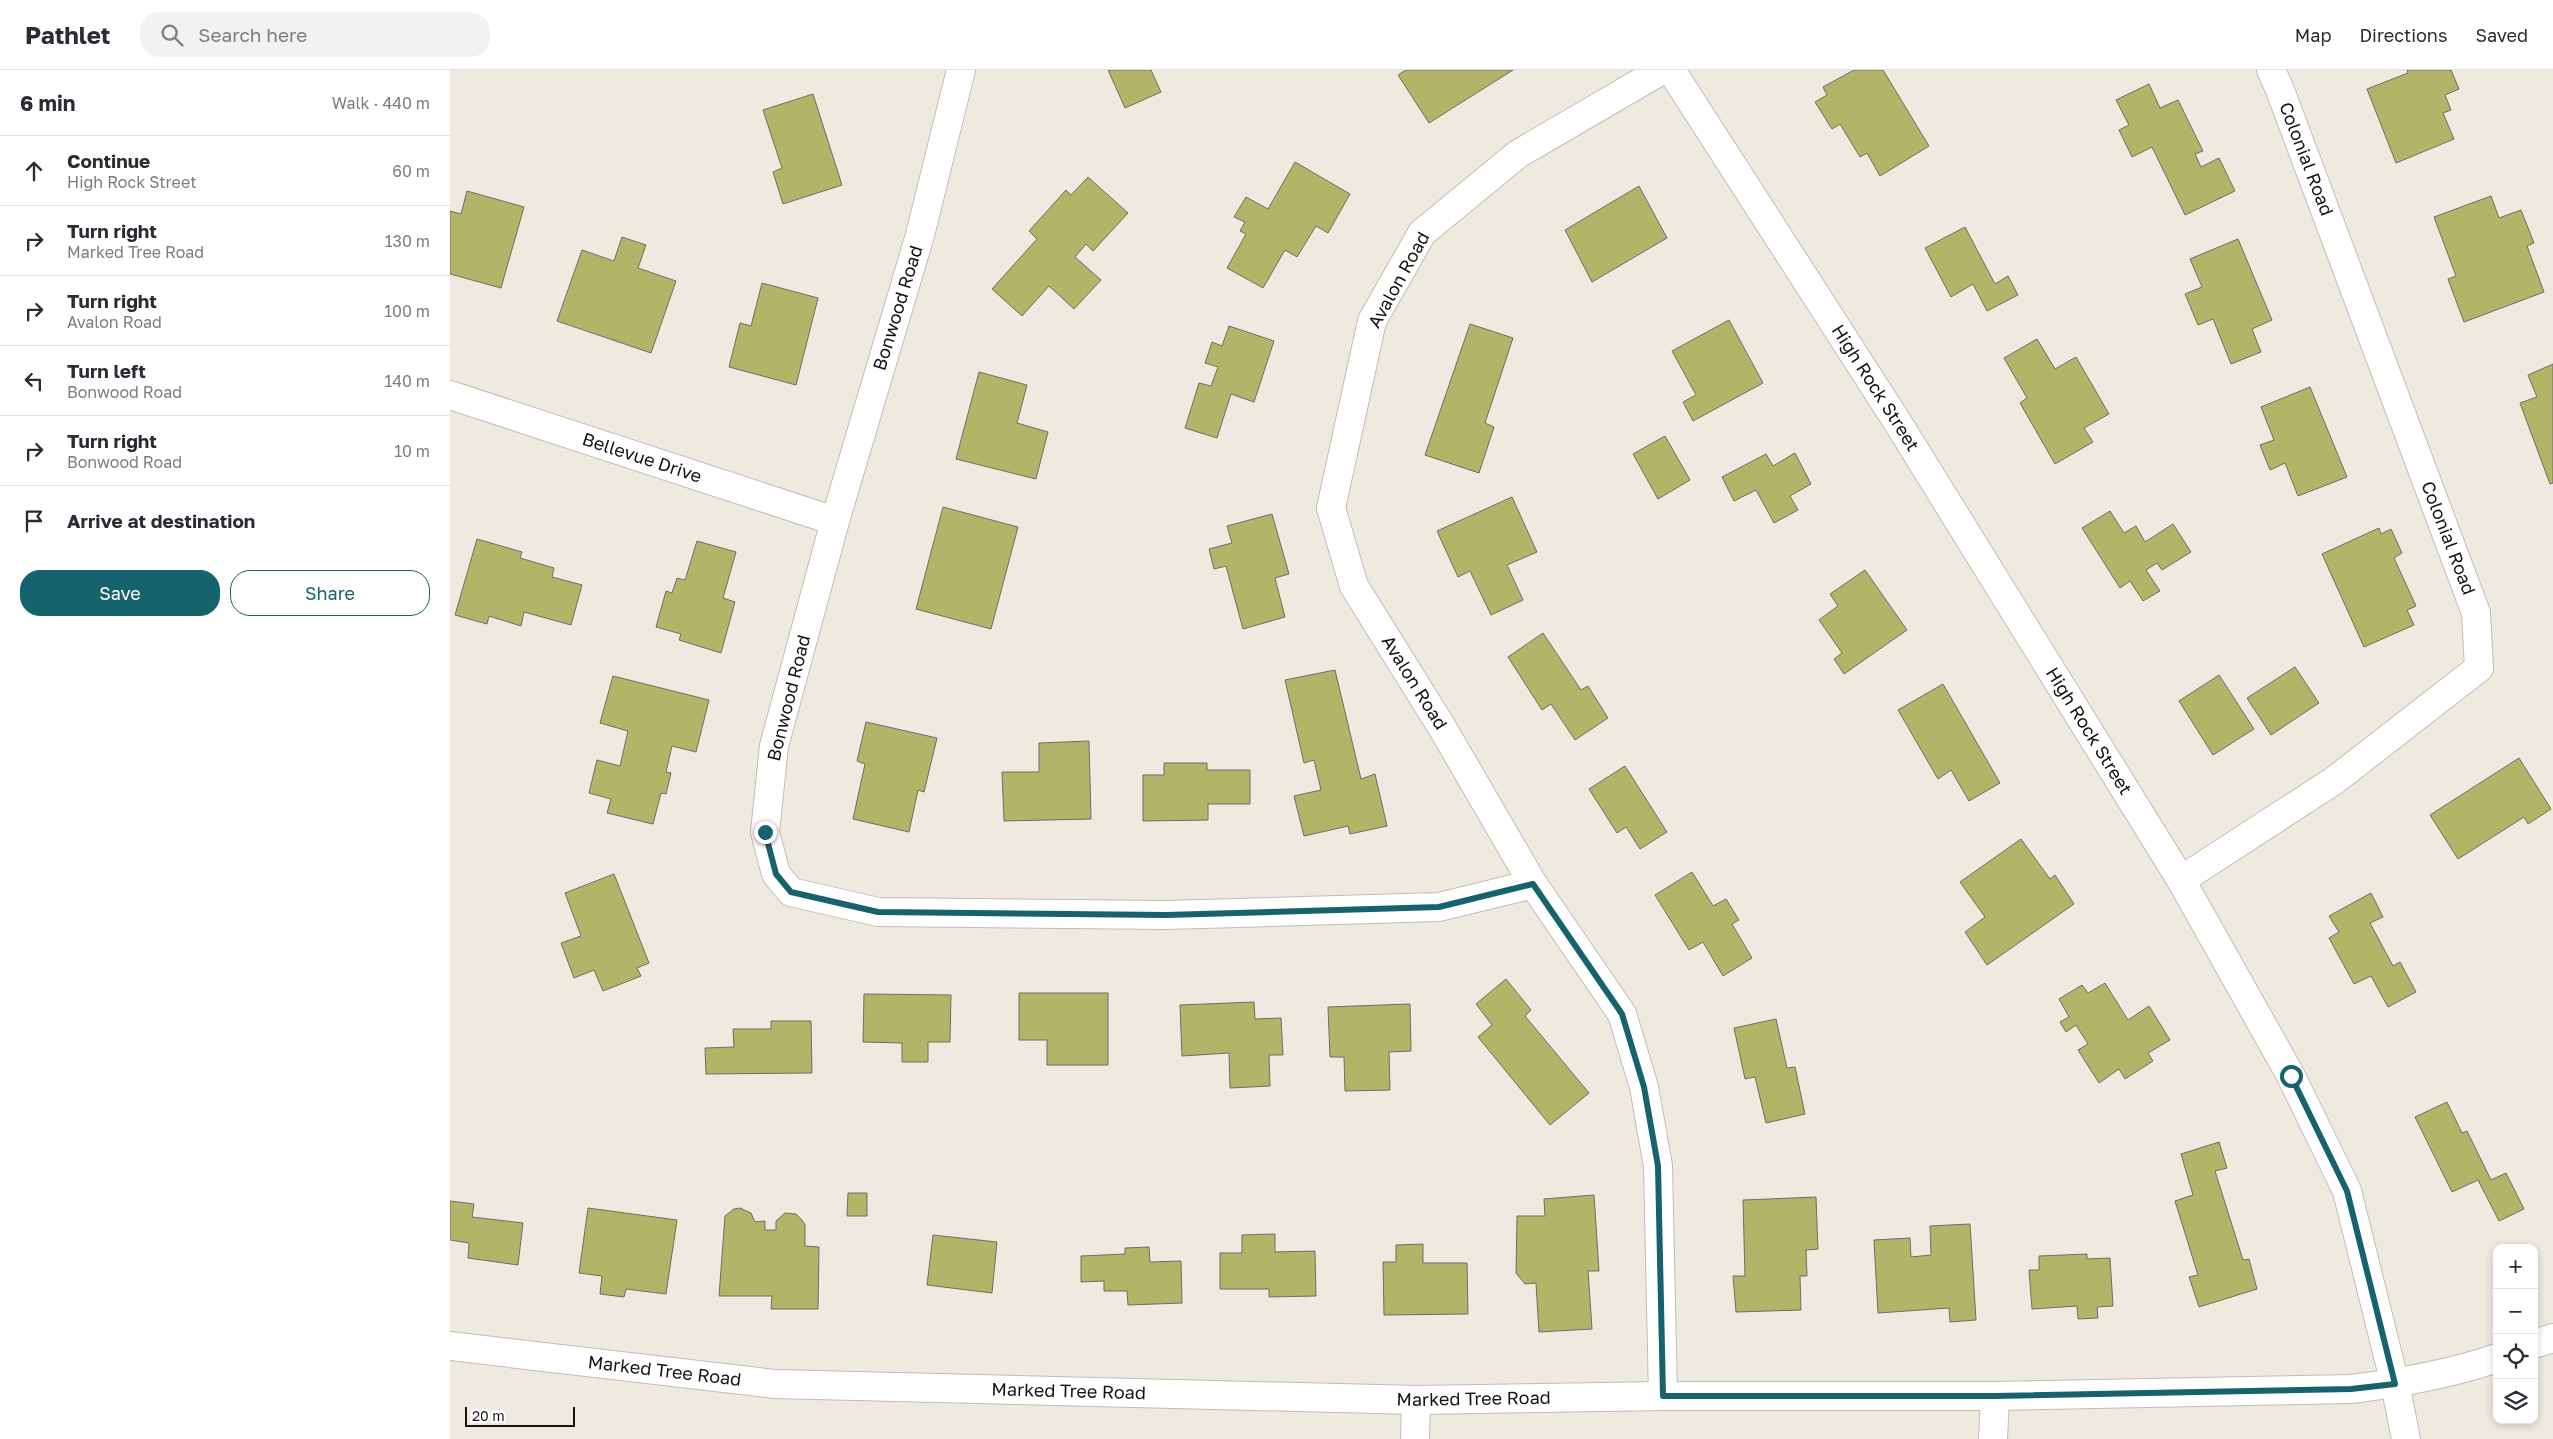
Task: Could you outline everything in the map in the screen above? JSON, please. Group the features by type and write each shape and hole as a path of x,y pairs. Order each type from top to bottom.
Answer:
{"street":[{"name":"Bonwood Road","path":"961,70 920,235 835,521 774,746 765,832 776,874 791,892 878,912 1166,915 1439,907 1533,884"},
{"name":"Avalon Road","path":"1662,70 1518,154 1422,233 1372,321 1331,508 1354,586 1443,729 1533,884 1622,1014 1644,1087 1658,1166 1663,1396"},
{"name":"High Rock Street","path":"1670,70 1898,423 2181,880 2291,1076 2347,1191 2395,1384 2406,1439"},
{"name":"Colonial Road","path":"2181,880 2335,780 2479,668 2476,613 2280,90 2270,70"},
{"name":"Bellevue Drive","path":"450,395 835,521"},
{"path":"2538,1343 2553,1338"},
{"name":"Marked Tree Road","path":"450,1346 776,1384 1416,1400 1663,1396 1995,1396 2351,1389 2395,1384 2493,1359"},
{"path":"1993,1439 1995,1396"},
{"path":"1415,1439 1416,1400"}],"building":[{"path":"1108,70 1151,70 1161,92 1125,108"},
{"path":"1406,70 1513,70 1429,123 1398,75"},
{"path":"1854,70 1883,70 1929,146 1880,176 1867,153 1860,157 1840,124 1832,129 1815,102 1827,95 1823,87"},
{"path":"2407,70 2451,70 2459,89 2445,95 2451,110 2443,113 2454,139 2396,163 2367,89 2408,73"},
{"path":"2149,84 2160,108 2178,100 2203,151 2195,154 2201,167 2219,158 2235,191 2185,215 2152,147 2132,157 2119,130 2129,125 2116,100"},
{"path":"813,94 842,185 783,204 773,172 782,168 763,110"},
{"path":"1295,162 1350,194 1328,233 1316,226 1297,257 1285,250 1263,288 1227,268 1246,234 1240,231 1245,222 1234,217 1246,197 1268,209"},
{"path":"1088,177 1128,213 1093,251 1086,244 1075,257 1101,280 1074,309 1049,286 1022,316 992,289 1037,239 1029,231 1066,190 1071,195"},
{"path":"1639,186 1667,238 1592,282 1565,230"},
{"path":"467,191 524,207 501,288 450,274 450,211 461,214"},
{"path":"2491,196 2499,218 2521,210 2534,243 2527,246 2544,292 2464,322 2448,279 2456,276 2434,217"},
{"path":"1965,227 1995,284 2008,276 2018,295 1987,311 1973,284 1951,297 1925,248"},
{"path":"622,237 646,245 638,268 676,281 651,353 557,321 582,250 614,261"},
{"path":"2238,239 2272,320 2252,329 2261,352 2231,364 2213,319 2198,325 2185,294 2202,287 2190,259"},
{"path":"762,283 818,298 796,385 729,367 740,323 751,326"},
{"path":"1729,320 1763,383 1693,421 1683,402 1696,395 1672,351"},
{"path":"1470,324 1513,338 1485,423 1494,427 1479,473 1425,455"},
{"path":"1229,326 1274,341 1254,402 1231,394 1217,438 1185,428 1199,383 1211,386 1218,367 1205,363 1212,342 1222,346"},
{"path":"2037,339 2055,369 2076,357 2109,414 2084,428 2093,442 2055,464 2020,403 2027,398 2004,358"},
{"path":"2553,364 2553,483 2550,484 2520,403 2537,397 2528,375"},
{"path":"979,372 1027,385 1017,423 1048,432 1036,479 956,459"},
{"path":"2310,387 2347,477 2298,496 2285,463 2270,470 2260,445 2274,440 2261,407"},
{"path":"1665,436 1690,480 1658,499 1633,454"},
{"path":"1795,453 1811,484 1790,496 1798,510 1774,523 1756,490 1734,501 1722,477 1766,454 1773,466"},
{"path":"1512,497 1537,552 1507,565 1523,600 1491,615 1470,571 1458,577 1437,531"},
{"path":"943,507 1018,527 991,629 916,609"},
{"path":"2110,511 2124,533 2136,526 2145,542 2173,524 2191,552 2162,570 2157,563 2146,570 2160,591 2143,601 2130,581 2120,588 2082,528"},
{"path":"1272,514 1289,574 1275,578 1285,617 1243,629 1226,566 1214,569 1209,549 1232,543 1227,526"},
{"path":"2379,528 2381,534 2391,529 2402,553 2394,558 2416,606 2407,610 2414,625 2364,647 2322,554"},
{"path":"477,539 522,552 520,558 554,568 552,577 582,585 571,625 524,612 521,626 489,616 487,624 455,615"},
{"path":"697,541 736,552 723,598 735,602 721,653 679,640 681,634 656,627 666,591 672,593 677,578 685,580"},
{"path":"1865,570 1907,630 1844,674 1834,659 1842,653 1819,620 1838,606 1830,594"},
{"path":"1543,633 1581,690 1588,686 1608,718 1575,740 1551,704 1542,710 1508,657"},
{"path":"2295,667 2319,703 2271,735 2247,698"},
{"path":"1335,670 1361,779 1375,774 1387,826 1350,834 1348,826 1304,836 1294,796 1321,790 1314,760 1304,763 1285,680"},
{"path":"2219,675 2254,729 2213,755 2179,701"},
{"path":"613,676 709,700 696,752 672,746 666,772 671,773 666,794 661,793 653,824 607,813 611,799 589,793 597,760 620,766 628,731 600,723"},
{"path":"1943,684 2000,783 1969,801 1951,770 1938,779 1898,710"},
{"path":"866,722 937,738 924,792 918,790 909,832 853,819 865,764 857,761"},
{"path":"1089,741 1091,819 1004,821 1002,772 1039,772 1039,743"},
{"path":"2519,758 2551,809 2528,824 2524,817 2458,859 2430,815"},
{"path":"1164,763 1207,763 1207,770 1250,770 1250,804 1208,804 1208,820 1143,821 1143,775 1164,775"},
{"path":"1625,766 1667,832 1640,849 1626,827 1617,833 1589,789"},
{"path":"2021,839 2050,879 2055,875 2074,904 1987,965 1965,932 1985,917 1960,882"},
{"path":"1692,872 1713,906 1726,899 1739,920 1732,924 1752,958 1723,976 1703,942 1689,950 1655,895"},
{"path":"614,874 649,963 637,968 641,976 603,991 594,970 574,978 561,943 581,936 565,893"},
{"path":"2371,893 2383,917 2370,923 2393,966 2400,962 2416,992 2388,1007 2371,976 2354,984 2329,938 2339,932 2329,916"},
{"path":"1506,979 1531,1010 1525,1016 1589,1093 1550,1125 1478,1037 1492,1025 1476,1004"},
{"path":"2105,983 2128,1020 2149,1006 2170,1040 2148,1053 2153,1061 2125,1079 2119,1069 2099,1083 2078,1050 2088,1044 2076,1025 2066,1032 2060,1022 2069,1017 2059,999 2082,985 2088,993"},
{"path":"1019,993 1108,993 1108,1065 1047,1065 1047,1040 1019,1040"},
{"path":"864,994 951,995 950,1042 928,1042 928,1062 902,1062 902,1043 863,1042"},
{"path":"1254,1002 1255,1019 1281,1018 1283,1055 1269,1055 1270,1086 1230,1088 1229,1053 1182,1056 1180,1005"},
{"path":"1410,1004 1411,1051 1389,1052 1390,1090 1345,1091 1344,1057 1330,1057 1328,1007"},
{"path":"1776,1019 1787,1068 1795,1067 1805,1114 1766,1123 1755,1077 1745,1079 1734,1028"},
{"path":"771,1021 811,1021 812,1073 706,1074 705,1048 734,1047 733,1029 771,1029"},
{"path":"2447,1102 2462,1133 2467,1131 2491,1180 2506,1173 2524,1209 2499,1221 2478,1180 2452,1192 2415,1117"},
{"path":"2219,1142 2227,1168 2215,1171 2243,1260 2249,1259 2257,1289 2199,1307 2189,1277 2198,1275 2175,1201 2193,1195 2181,1154"},
{"path":"848,1193 867,1193 867,1216 847,1216"},
{"path":"1594,1195 1599,1271 1588,1271 1592,1329 1539,1332 1536,1283 1525,1284 1516,1273 1517,1216 1545,1216 1544,1199"},
{"path":"1816,1197 1818,1249 1806,1250 1807,1276 1800,1276 1801,1310 1736,1312 1733,1276 1745,1276 1743,1200"},
{"path":"450,1201 474,1204 472,1217 523,1223 518,1265 468,1258 469,1243 450,1240"},
{"path":"588,1208 677,1220 666,1294 626,1289 624,1297 600,1294 602,1276 579,1273"},
{"path":"740,1208 751,1213 755,1222 765,1221 765,1230 776,1230 776,1221 785,1213 796,1214 802,1220 805,1225 805,1246 819,1247 818,1309 771,1309 772,1296 719,1296 725,1216 734,1209"},
{"path":"1970,1224 1976,1320 1950,1322 1949,1308 1878,1313 1874,1240 1910,1238 1911,1257 1931,1255 1930,1226"},
{"path":"1275,1234 1275,1252 1315,1251 1316,1296 1269,1297 1269,1289 1220,1289 1220,1253 1242,1253 1242,1235"},
{"path":"933,1235 997,1242 992,1293 927,1285"},
{"path":"1423,1244 1423,1263 1467,1263 1468,1314 1384,1315 1383,1262 1396,1262 1396,1245"},
{"path":"1149,1247 1150,1262 1181,1261 1182,1303 1128,1305 1127,1291 1104,1291 1104,1281 1081,1282 1081,1256 1125,1254 1125,1248"},
{"path":"2087,1254 2087,1259 2110,1258 2113,1306 2097,1307 2098,1318 2078,1319 2077,1306 2032,1309 2029,1270 2039,1270 2039,1256"}],"route":[{"path":"765,832 776,874 791,892 878,912 1166,915 1439,907 1533,884 1622,1014 1644,1087 1658,1166 1663,1396 1995,1396 2351,1389 2395,1384 2347,1191 2291,1076"}]}
